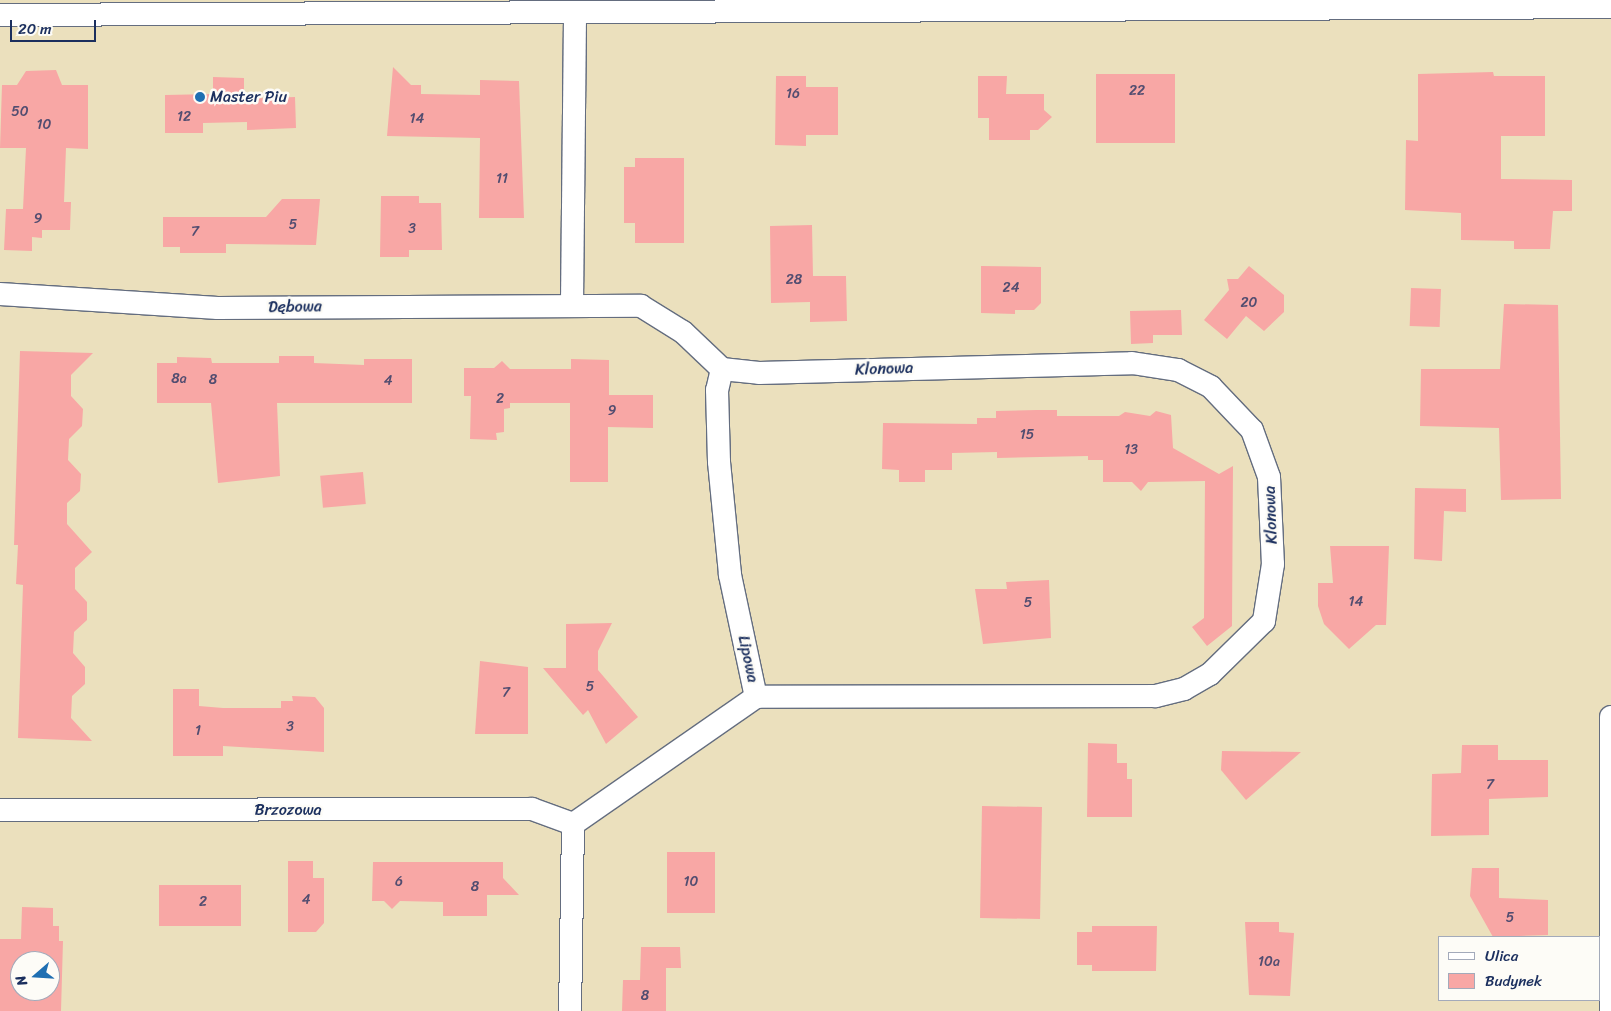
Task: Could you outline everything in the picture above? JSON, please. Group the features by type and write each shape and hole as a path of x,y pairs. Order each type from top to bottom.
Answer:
{"street":[{"path":"0,15 1611,7"},
{"path":"575,13 580,303 641,306 683,332 722,369"},
{"name":"Dębowa","path":"0,294 218,308 580,303"},
{"name":"Klonowa","path":"722,369 759,373 1132,363 1178,370 1211,387 1252,430 1269,476 1273,564 1264,621 1210,674 1184,689 1156,696 756,697"},
{"name":"Lipowa","path":"574,824 756,697 730,575 719,453 717,390 722,369"},
{"path":"1611,716 1611,1011"},
{"name":"Brzozowa","path":"0,810 532,810 574,824"},
{"path":"570,1011 574,824"}],"building":[{"path":"393,67 411,85 421,85 421,94 480,95 480,80 519,81 524,218 479,218 480,138 387,136"},
{"path":"56,70 62,85 88,85 88,149 66,148 64,202 71,202 70,230 42,230 42,238 32,237 32,251 4,250 6,209 23,209 26,148 0,148 2,85 17,85 26,71"},
{"path":"1493,72 1494,76 1545,76 1545,136 1501,136 1501,179 1572,180 1572,211 1553,211 1550,249 1514,249 1514,241 1461,240 1461,213 1405,210 1406,140 1418,141 1418,74"},
{"path":"1096,74 1175,74 1175,143 1096,143"},
{"path":"776,76 806,76 806,87 838,87 838,135 806,135 806,146 775,145"},
{"path":"978,76 1007,76 1006,94 1044,94 1044,110 1052,117 1038,130 1030,130 1030,140 989,140 989,118 978,118"},
{"path":"213,77 244,78 244,99 295,97 296,128 247,130 247,122 203,123 203,133 165,133 165,95 213,94"},
{"path":"635,158 684,158 684,243 635,243 635,223 624,223 624,167 635,167"},
{"path":"381,196 419,196 419,203 441,203 442,250 409,250 409,257 380,257"},
{"path":"282,199 320,199 316,245 226,244 226,253 180,253 180,247 163,247 163,217 266,217"},
{"path":"812,225 813,276 846,276 847,321 810,322 810,302 771,303 770,226"},
{"path":"981,266 1041,267 1041,303 1034,310 1015,310 1015,314 981,313"},
{"path":"1249,266 1284,295 1284,312 1264,331 1246,316 1227,339 1204,320 1229,290 1227,279 1238,279"},
{"path":"1411,288 1441,289 1440,327 1410,326"},
{"path":"1504,304 1558,305 1561,499 1501,500 1499,428 1420,426 1421,369 1500,369"},
{"path":"1181,310 1182,335 1153,335 1153,343 1131,344 1130,311"},
{"path":"20,351 93,353 71,375 71,396 83,409 82,426 69,439 68,460 81,474 80,491 67,503 67,524 92,552 75,568 75,589 87,602 87,620 74,632 73,653 85,667 85,684 72,696 71,718 92,741 18,738 23,585 16,584 18,545 14,545"},
{"path":"279,356 314,356 314,363 364,365 364,359 412,359 412,403 277,403 280,476 218,483 211,403 157,403 157,363 177,363 177,357 211,358 212,363 279,363"},
{"path":"571,359 609,360 609,395 653,395 653,428 608,427 608,482 570,482 570,403 510,403 510,408 504,409 504,432 496,433 497,440 470,439 471,396 464,396 464,368 494,368 502,361 510,369 571,369"},
{"path":"1057,410 1057,416 1119,416 1125,412 1150,416 1156,411 1171,415 1173,448 1219,474 1233,466 1232,626 1207,646 1192,627 1204,618 1205,481 1148,482 1141,491 1132,482 1103,482 1103,460 1088,460 1088,456 997,458 997,452 952,453 952,470 925,470 925,482 899,482 899,470 882,469 883,423 977,424 977,418 996,418 996,411"},
{"path":"363,472 366,504 323,508 320,476"},
{"path":"1415,488 1466,489 1466,512 1444,511 1442,561 1414,559"},
{"path":"1330,546 1389,546 1386,625 1376,625 1349,649 1324,624 1318,606 1318,583 1333,583"},
{"path":"1049,580 1051,638 983,644 975,589 1007,589 1006,582"},
{"path":"612,623 598,651 598,670 638,717 606,744 588,710 583,715 543,668 566,668 566,624"},
{"path":"480,661 528,667 528,734 475,734"},
{"path":"173,689 199,689 199,706 223,708 281,708 281,701 293,701 292,696 315,697 324,708 324,752 223,746 223,756 173,756"},
{"path":"1088,743 1117,744 1117,763 1127,763 1127,779 1132,779 1132,817 1087,817"},
{"path":"1462,745 1498,745 1498,760 1548,760 1548,797 1489,799 1489,835 1431,836 1432,774 1461,773"},
{"path":"1222,751 1301,752 1246,800 1221,770"},
{"path":"982,806 1042,807 1040,919 980,918"},
{"path":"667,852 715,852 715,913 667,913"},
{"path":"288,861 313,861 313,878 324,878 324,923 316,932 288,932"},
{"path":"373,862 503,862 503,878 519,895 487,895 487,916 443,916 443,902 400,901 392,909 384,901 372,901"},
{"path":"1472,868 1499,868 1499,898 1548,900 1548,935 1492,936 1470,896"},
{"path":"159,885 241,885 241,926 159,926"},
{"path":"22,907 53,908 53,926 59,926 59,941 63,941 61,1011 0,1011 0,939 21,939"},
{"path":"1245,922 1279,922 1279,932 1294,933 1290,996 1249,995"},
{"path":"1092,926 1157,926 1156,971 1092,971 1092,965 1077,965 1077,932 1092,932"},
{"path":"641,947 680,947 681,968 666,968 666,1011 622,1011 623,980 640,980"}],"place":[{"name":"Master Piu","path":"200,97"}]}
